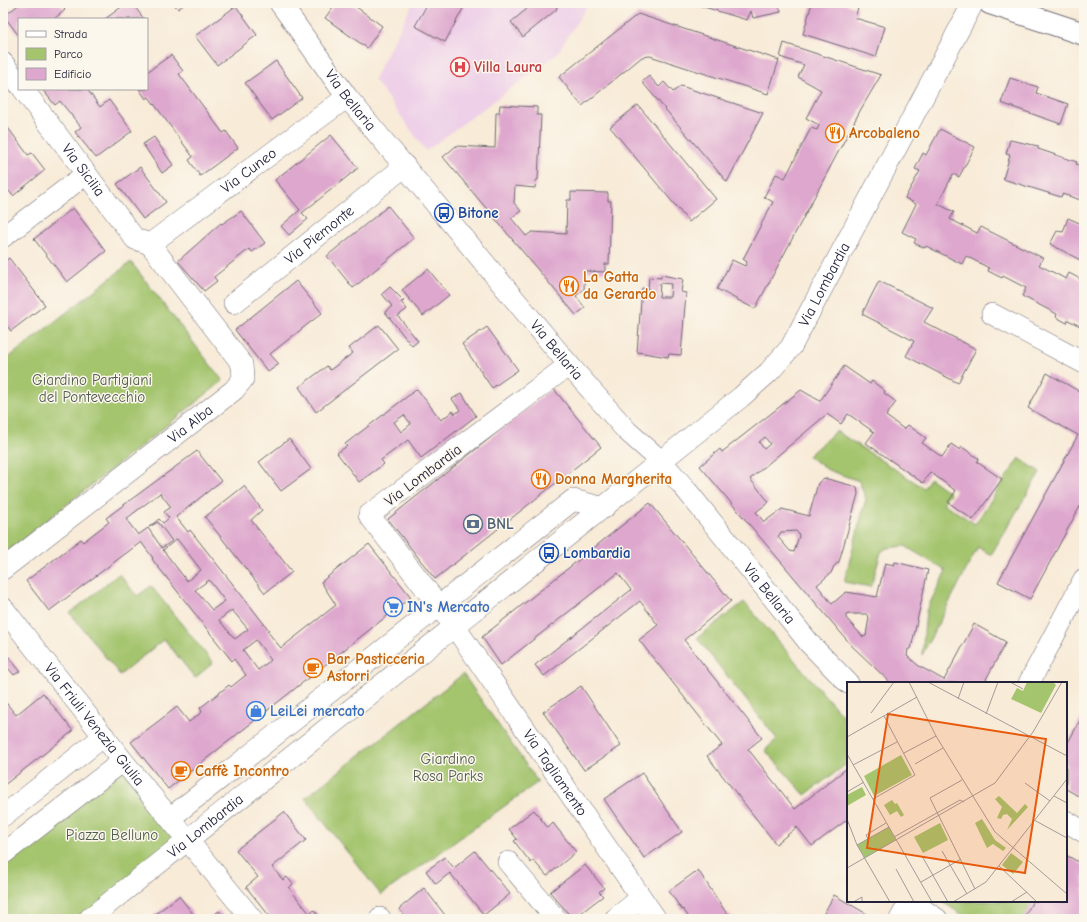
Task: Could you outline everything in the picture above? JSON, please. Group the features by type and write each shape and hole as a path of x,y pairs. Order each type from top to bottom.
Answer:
{"main road":[{"path":"990,3 1084,34"}],"street":[{"name":"Via Bellaria","path":"280,3 347,97 569,365 627,431 661,461 683,486 810,644 847,682"},
{"name":"Via Lombardia","path":"89,919 741,398 769,372 791,347 973,3"},
{"path":"3,63 18,83"},
{"name":"Via Sicilia","path":"24,90 135,239 150,244"},
{"name":"Via Cuneo","path":"150,244 347,97"},
{"name":"Via Piemonte","path":"234,304 405,166"},
{"path":"3,237 86,174"},
{"name":"Via Alba","path":"3,569 234,390 243,379 242,364 150,244"},
{"path":"992,314 1084,363"},
{"name":"Via Lombardia","path":"440,606 369,516 569,365"},
{"name":"Via Lombardia","path":"170,818 573,500 604,508"},
{"path":"1030,682 1084,579"},
{"name":"Via Tagliamento","path":"440,606 656,919"},
{"name":"Via Friuli Venezia Giulia","path":"3,608 123,761 252,919"},
{"path":"3,816 104,736"},
{"path":"3,854 123,761"},
{"path":"1067,822 1084,832"},
{"path":"508,862 556,919"},
{"path":"615,919 642,898"},
{"path":"900,919 909,902"},
{"path":"912,902 937,919"}],"shaded area":[{"name":"Villa Laura","path":"413,3 589,3 556,55 426,151 374,79"}],"green space":[{"name":"Giardino Partigiani del Pontevecchio","path":"131,262 223,381 3,555 3,362"},
{"path":"836,431 924,488 930,478 950,493 943,503 975,524 1019,458 1040,472 991,555 978,547 922,655 926,611 946,571 905,546 887,548 881,552 871,587 844,582 866,499 859,481 828,470 808,456"},
{"path":"119,574 137,596 151,586 213,663 195,678 164,639 120,675 70,613"},
{"path":"744,602 847,721 847,764 805,795 765,750 777,739 697,638"},
{"name":"Giardino Rosa Parks","path":"463,674 538,782 381,895 305,798"},
{"name":"Piazza Belluno","path":"123,761 188,840 89,919 3,919 3,854"},
{"path":"943,902 1033,902 1023,919 969,919"}],"building":[{"path":"21,3 24,5 27,3 59,3 65,10 55,18 18,18 18,35 4,16"},
{"path":"127,3 132,3 143,18 106,18"},
{"path":"173,3 186,3 178,9"},
{"path":"336,3 351,3 382,26 367,48 325,18"},
{"path":"428,3 466,3 445,42 415,26"},
{"path":"534,3 558,3 556,10 523,37 511,22"},
{"path":"691,3 778,3 781,12 753,18 751,11 747,20"},
{"path":"812,3 842,3 858,8 855,18 885,27 876,57 803,34"},
{"path":"236,6 257,35 217,65 195,36"},
{"path":"638,14 779,60 768,94 650,56 642,57 582,106 559,77"},
{"path":"784,43 881,75 861,109 755,309 717,289 732,260 745,266 747,262 743,259 773,202 764,197 776,174 785,178 811,128 817,130 819,125 806,118 821,90 798,77 804,65 780,57"},
{"path":"171,55 183,71 179,74 223,133 226,131 238,148 200,176 189,160 193,157 149,97 146,99 140,90 148,90 148,71"},
{"path":"276,61 302,98 272,120 245,83"},
{"path":"649,76 659,87 664,82 673,92 681,86 763,113 727,182 642,82"},
{"path":"1010,78 1038,87 1036,93 1068,104 1061,124 1001,103"},
{"path":"43,90 88,90 100,107 109,100 132,131 96,158 75,132 81,127 60,101 55,105"},
{"path":"500,105 537,107 537,115 541,115 538,180 536,180 535,188 515,186 514,203 521,211 511,218 526,236 532,232 566,234 567,200 571,200 571,192 608,193 608,201 611,201 609,264 605,264 605,272 585,271 584,289 576,296 585,308 576,315 443,157 456,146 495,148 496,113 499,113"},
{"path":"638,105 716,199 689,222 610,127"},
{"path":"3,121 28,155 32,153 45,170 13,196 3,183"},
{"path":"940,129 975,147 959,177 953,174 938,204 954,212 950,219 977,233 981,227 1043,258 1039,265 1066,279 1069,273 1084,281 1084,324 1082,327 1068,320 1067,323 1056,317 1057,314 1022,296 1026,288 1003,276 1002,278 988,271 989,268 966,256 962,264 926,246 925,248 914,243 916,239 902,232 916,204 905,198 920,171 915,169 923,153 926,155"},
{"path":"331,135 358,168 302,213 308,219 289,235 281,226 300,210 275,180"},
{"path":"154,137 173,165 162,173 143,144"},
{"path":"1010,140 1038,146 1038,149 1077,162 1076,164 1084,166 1084,201 1062,194 1061,197 1003,179 1010,155 1006,154"},
{"path":"140,167 166,202 143,219 117,184"},
{"path":"388,206 414,238 353,288 327,256"},
{"path":"73,208 106,251 67,282 34,239"},
{"path":"241,211 265,243 252,252 249,249 214,277 217,281 204,291 178,261 221,223 222,224"},
{"path":"1068,218 1084,225 1084,262 1050,244 1057,231 1063,232"},
{"path":"9,258 45,305 11,331 3,321 3,263"},
{"path":"428,269 449,295 423,316 402,290"},
{"path":"661,275 683,279 681,292 686,293 681,355 669,354 668,357 637,352 642,288 648,289 649,277 661,278","holes":["660,283 671,284 670,297 659,297"]},
{"path":"296,281 322,313 270,354 279,364 268,372 235,330"},
{"path":"879,281 933,308 924,322 976,349 958,383 906,356 914,341 862,314"},
{"path":"390,287 404,301 401,302 407,309 398,316 418,341 412,346 385,312 392,306 382,294"},
{"path":"379,325 398,349 316,412 299,387 327,366 330,370 353,353 349,348"},
{"path":"487,327 518,370 492,388 462,344"},
{"path":"844,366 870,384 872,381 885,391 884,393 896,402 886,416 904,429 908,425 926,438 922,443 942,457 951,444 960,450 962,447 979,459 977,462 1002,479 973,520 948,502 956,491 930,472 923,483 866,443 874,432 848,414 841,424 827,414 750,479 769,502 756,512 764,522 782,509 809,516 818,483 824,478 857,487 858,494 839,562 834,566 831,573 817,585 832,604 846,592 877,597 885,563 894,565 895,562 928,570 911,649 908,649 907,656 919,666 944,680 974,624 1006,642 985,682 890,682 852,646 700,466 720,449 722,452 801,390 820,401","holes":["765,437 770,444 764,449 759,442","796,531 798,533 799,536 794,552 790,551 778,537 781,532","866,614 869,617 866,636 863,637 846,618 846,615"]},
{"path":"1047,373 1084,394 1084,499 1030,599 998,582 1078,435 1028,408"},
{"path":"553,388 601,447 435,579 388,519"},
{"path":"417,389 441,420 453,411 455,414 460,410 452,399 462,393 476,416 421,458 408,440 381,460 384,464 359,482 337,453 347,446 345,444","holes":["404,415 411,424 401,432 394,422"]},
{"path":"289,439 311,469 281,491 259,462"},
{"path":"197,451 221,481 176,517 188,532 190,530 269,630 267,631 281,648 336,605 321,582 369,544 411,597 168,789 131,742 177,707 189,722 202,712 200,708 229,685 231,687 246,675 234,659 232,661 152,559 153,558 141,542 49,611 26,581 81,539 83,542 109,522 106,518","holes":["160,493 171,507 164,512 169,518 163,523 159,519 149,527 158,522 172,541 162,548 148,528 138,535 126,519","177,539 201,570 187,581 163,550","209,580 225,601 212,610 195,590","232,610 248,629 235,639 219,620","256,640 271,660 258,670 243,650"]},
{"path":"244,486 262,510 251,520 292,572 265,593 205,517"},
{"path":"650,503 731,601 684,640 762,738 748,749 795,809 847,770 847,820 812,846 797,827 776,844 707,756 722,745 639,640 658,625 640,601 544,676 535,665 631,590 618,573 501,665 482,637"},
{"path":"9,657 20,671 14,675 3,662"},
{"path":"581,686 621,746 584,770 543,712"},
{"path":"43,693 73,731 3,786 3,699 16,715"},
{"path":"1084,713 1084,799 1067,790 1067,744"},
{"path":"642,773 682,832 644,858 604,799"},
{"path":"534,810 548,828 553,823 576,852 547,876 533,860 531,863 514,841 517,839 509,829"},
{"path":"284,812 306,840 272,867 283,880 287,877 293,884 289,888 310,914 314,910 320,917 318,919 272,919 246,887 258,877 236,850"},
{"path":"475,851 510,894 484,915 450,873 436,884 426,871 445,857 454,868"},
{"path":"1067,856 1084,865 1084,919 1023,919 1032,902 1067,902"},
{"path":"585,865 604,888 599,892 603,896 573,919 550,892"},
{"path":"698,870 727,914 728,913 733,919 690,919 683,909 682,910 669,891"},
{"path":"424,888 448,919 407,919 399,909"},
{"path":"834,895 872,917 870,919 821,919"},
{"path":"179,896 197,919 149,919"},
{"path":"219,911 226,919 208,919"}],"place":[{"name":"Villa Laura","path":"460,67"},
{"name":"Arcobaleno","path":"835,133"},
{"name":"Bitone","path":"444,213"},
{"name":"La Gatta da Gerardo","path":"569,286"},
{"name":"Donna Margherita","path":"541,479"},
{"name":"BNL","path":"473,524"},
{"name":"Lombardia","path":"549,553"},
{"name":"IN's Mercato","path":"393,607"},
{"name":"Bar Pasticceria Astorri","path":"313,668"},
{"name":"LeiLei mercato","path":"256,711"},
{"name":"Caffè Incontro","path":"181,771"}]}
